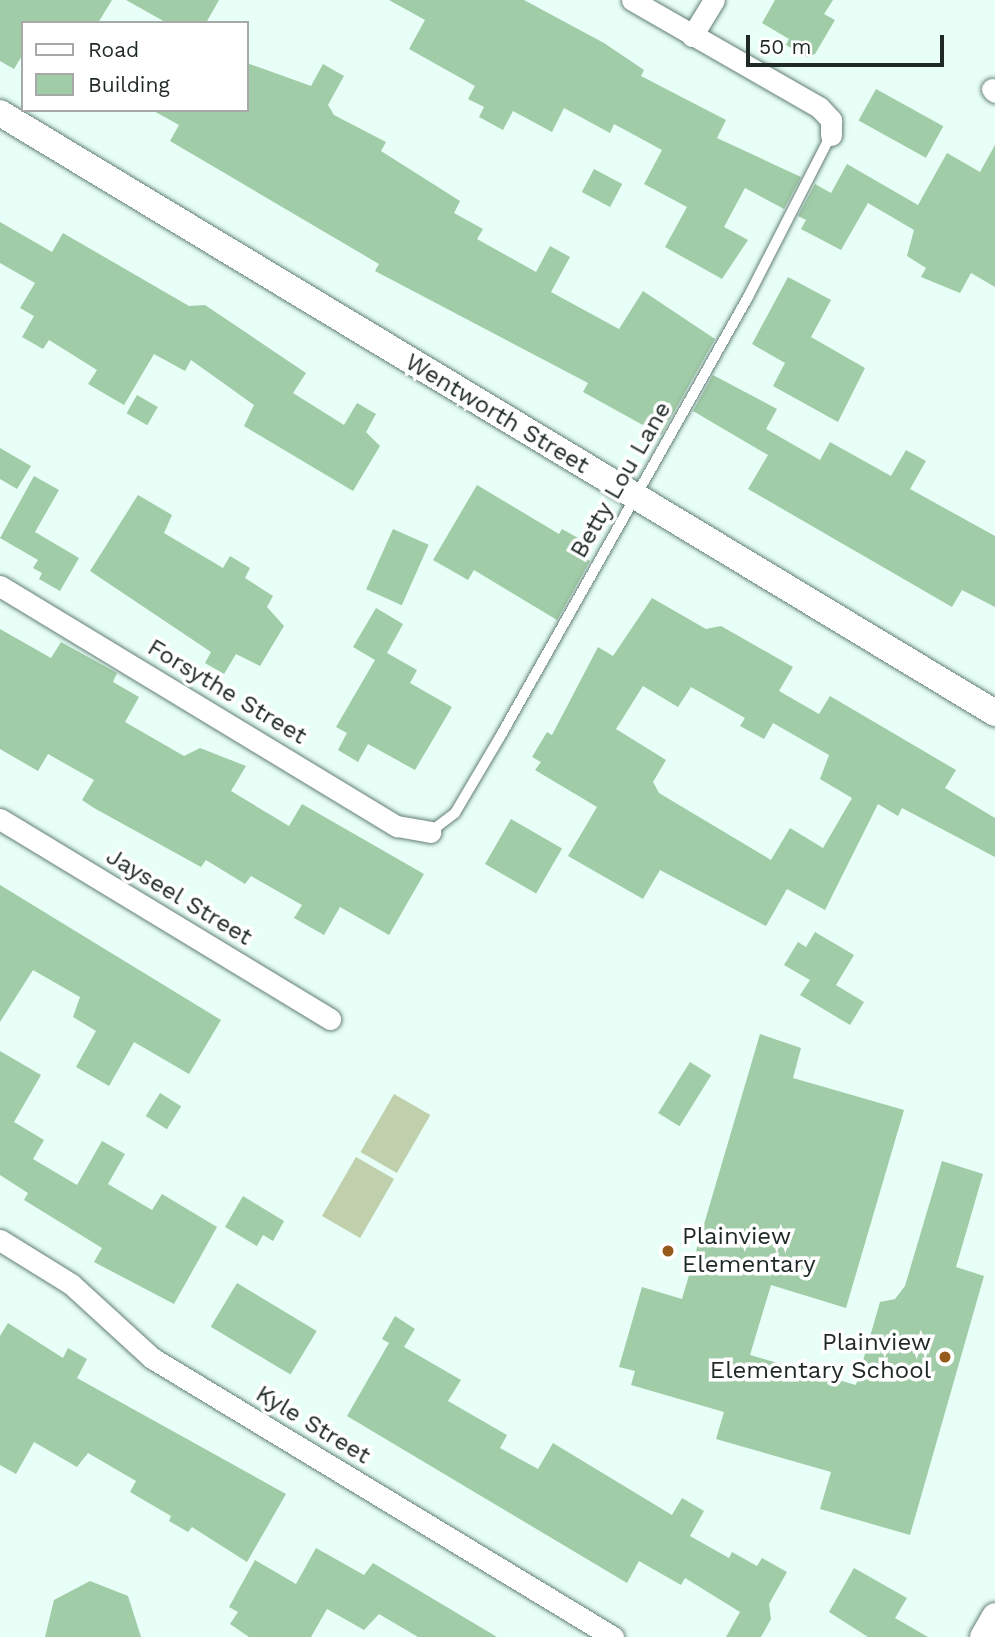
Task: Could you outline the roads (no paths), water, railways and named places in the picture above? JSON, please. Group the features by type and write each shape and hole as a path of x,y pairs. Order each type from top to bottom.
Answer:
{"street":[{"path":"632,0 819,107 831,120 831,135"},
{"path":"692,36 714,0"},
{"name":"Wentworth Street","path":"0,113 995,713"},
{"name":"Forsythe Street","path":"0,586 397,826 430,832"},
{"name":"Jayseel Street","path":"0,819 330,1019"},
{"name":"Kyle Street","path":"0,1240 71,1284 152,1358 613,1637"},
{"path":"983,1637 995,1616"}],"lane":[{"name":"Betty Lou Lane","path":"430,832 455,813 635,498 831,135"}],"place":[{"name":"Plainview Elementary","path":"668,1251"},
{"name":"Plainview Elementary School","path":"945,1357"}]}
